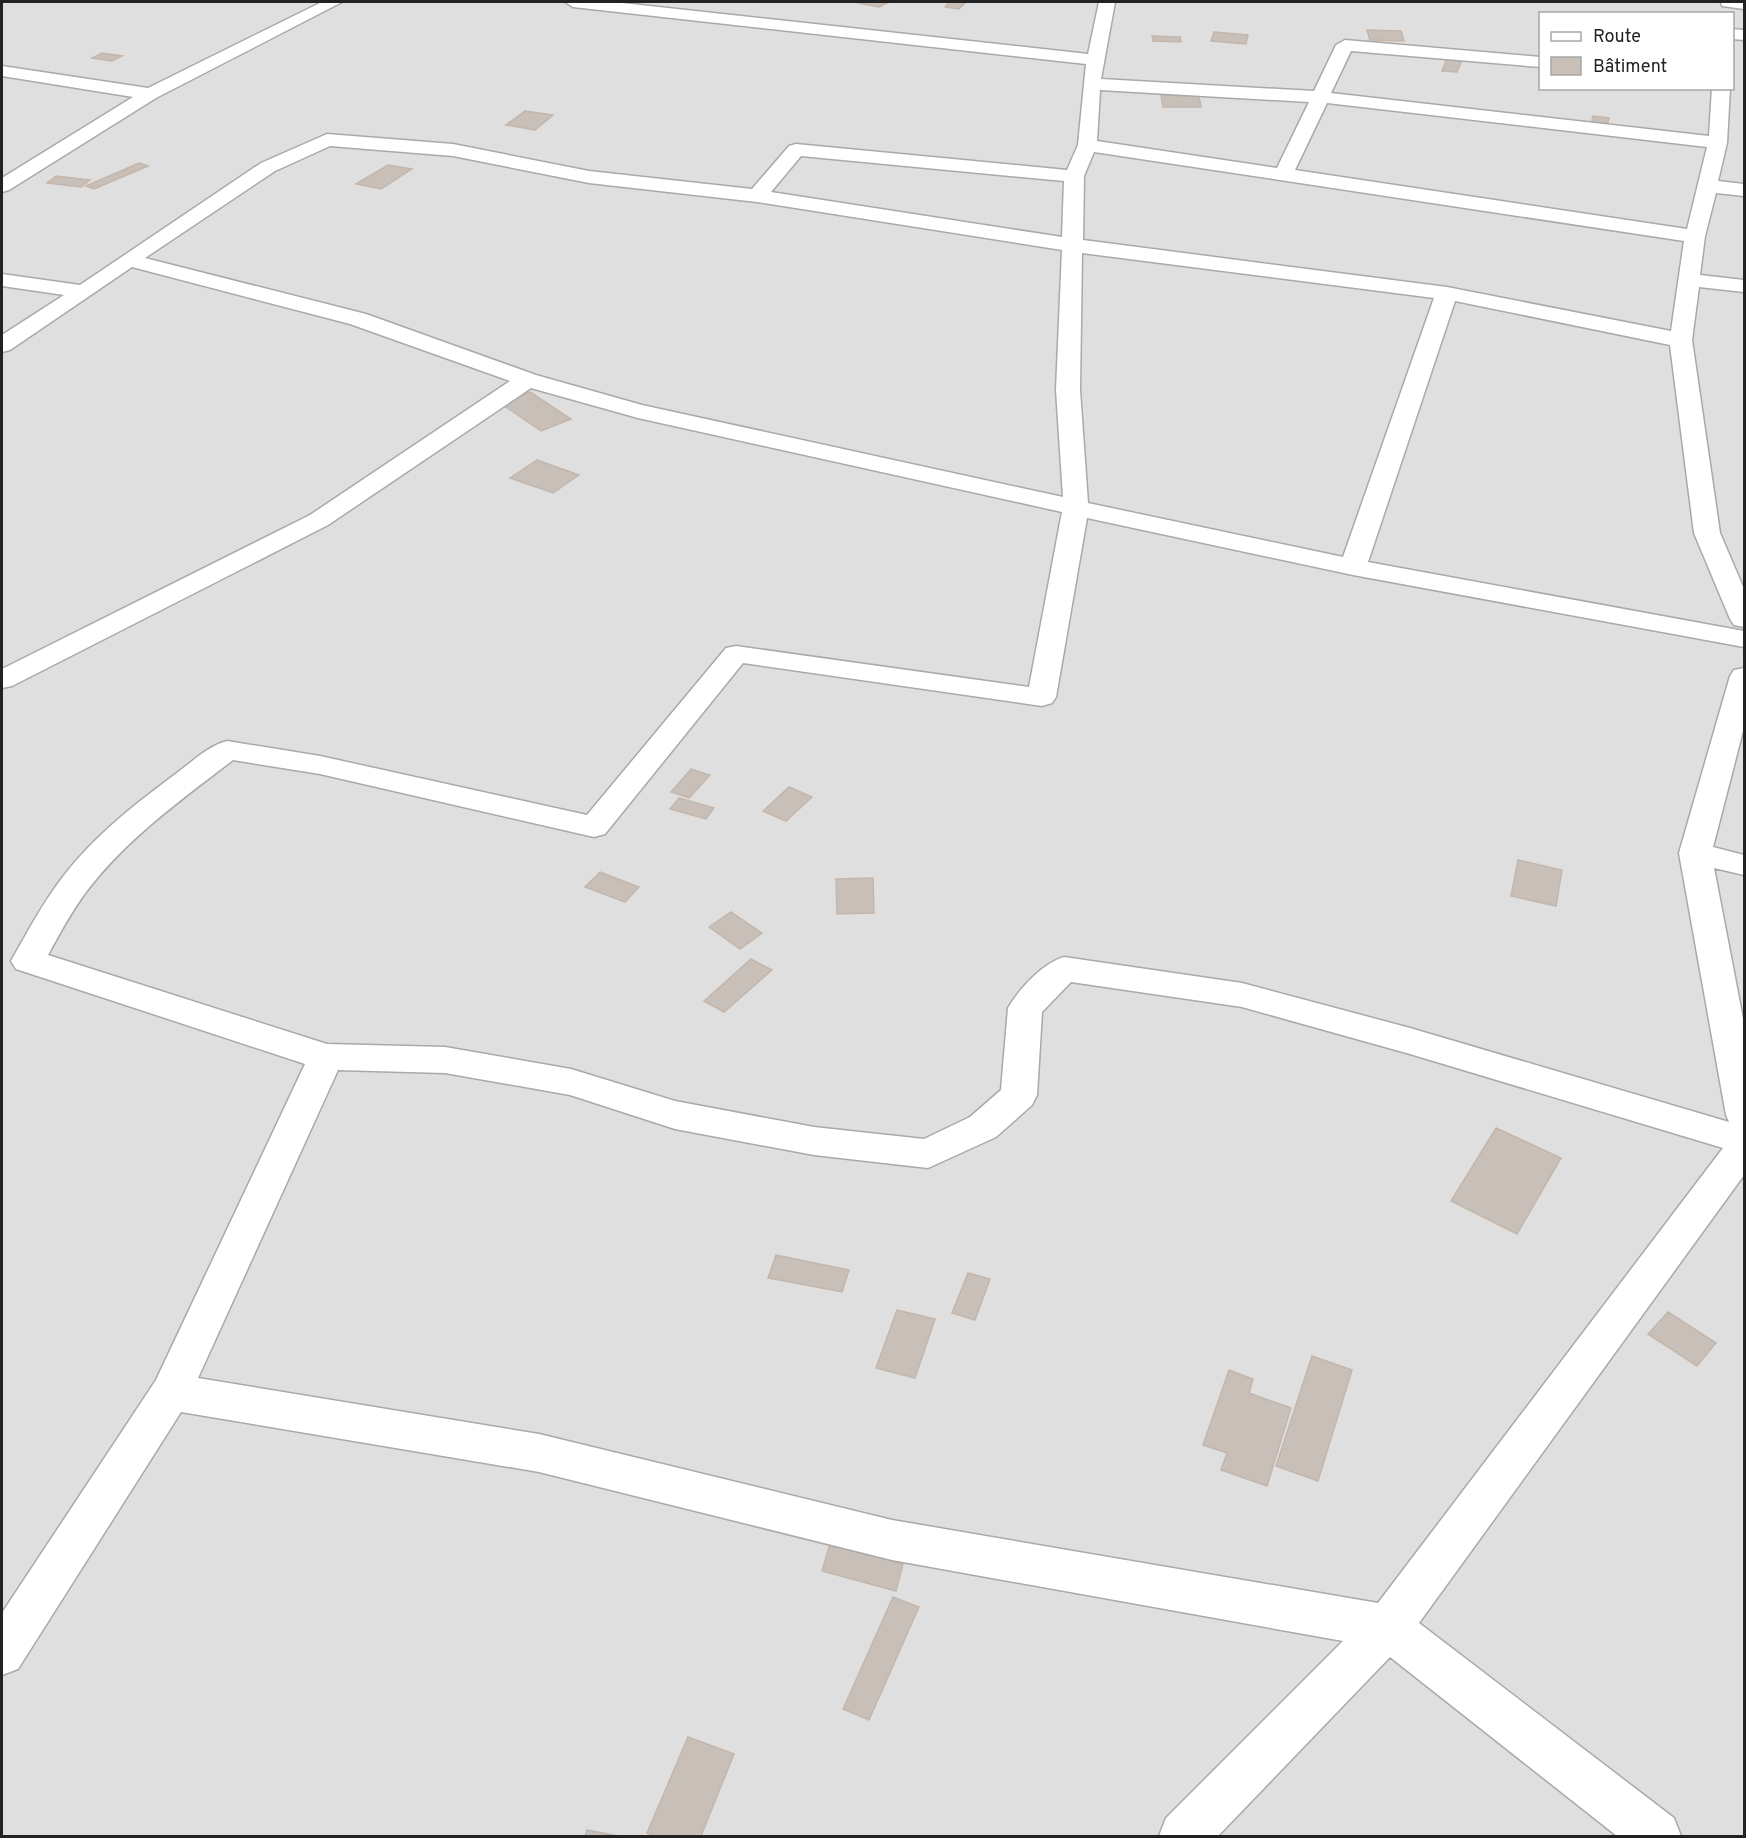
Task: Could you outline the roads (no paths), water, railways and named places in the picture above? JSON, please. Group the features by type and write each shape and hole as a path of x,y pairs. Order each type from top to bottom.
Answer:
{"street":[{"path":"2,186 150,94 334,2"},
{"path":"573,2 747,21 1094,72 1718,144"},
{"path":"1107,2 1094,72 1087,145 1074,176 1068,390 1076,506 1042,697 736,654 594,827 320,765 227,750 141,815 97,858 56,909 28,961 326,1057 445,1060 571,1082 675,1115 814,1141 928,1154 983,1127 1019,1095 1025,1008 1064,969 1242,994 1744,1140"},
{"path":"747,21 763,8"},
{"path":"1284,174 1345,45 1539,62"},
{"path":"2,71 150,94"},
{"path":"1726,98 1718,144 1695,236 1691,280 1681,340 1707,534 1744,618"},
{"path":"2,345 268,167 327,141 453,150 589,177 757,196 1072,245 1448,293 1681,340"},
{"path":"1087,145 1695,236"},
{"path":"757,196 796,150 1074,176"},
{"path":"1708,186 1744,190"},
{"path":"128,260 358,319 528,380 638,411 766,438 843,458 1353,567 1744,639"},
{"path":"2,279 84,292"},
{"path":"1691,280 1744,286"},
{"path":"1353,567 1448,293"},
{"path":"2,680 319,520 528,380"},
{"path":"1744,676 1695,853 1744,1115"},
{"path":"1695,853 1744,865"},
{"path":"2,1653 171,1392 326,1057"},
{"path":"1184,1836 1388,1627 1744,1148"},
{"path":"171,1392 539,1453 892,1540 1388,1627 1656,1836"}]}
